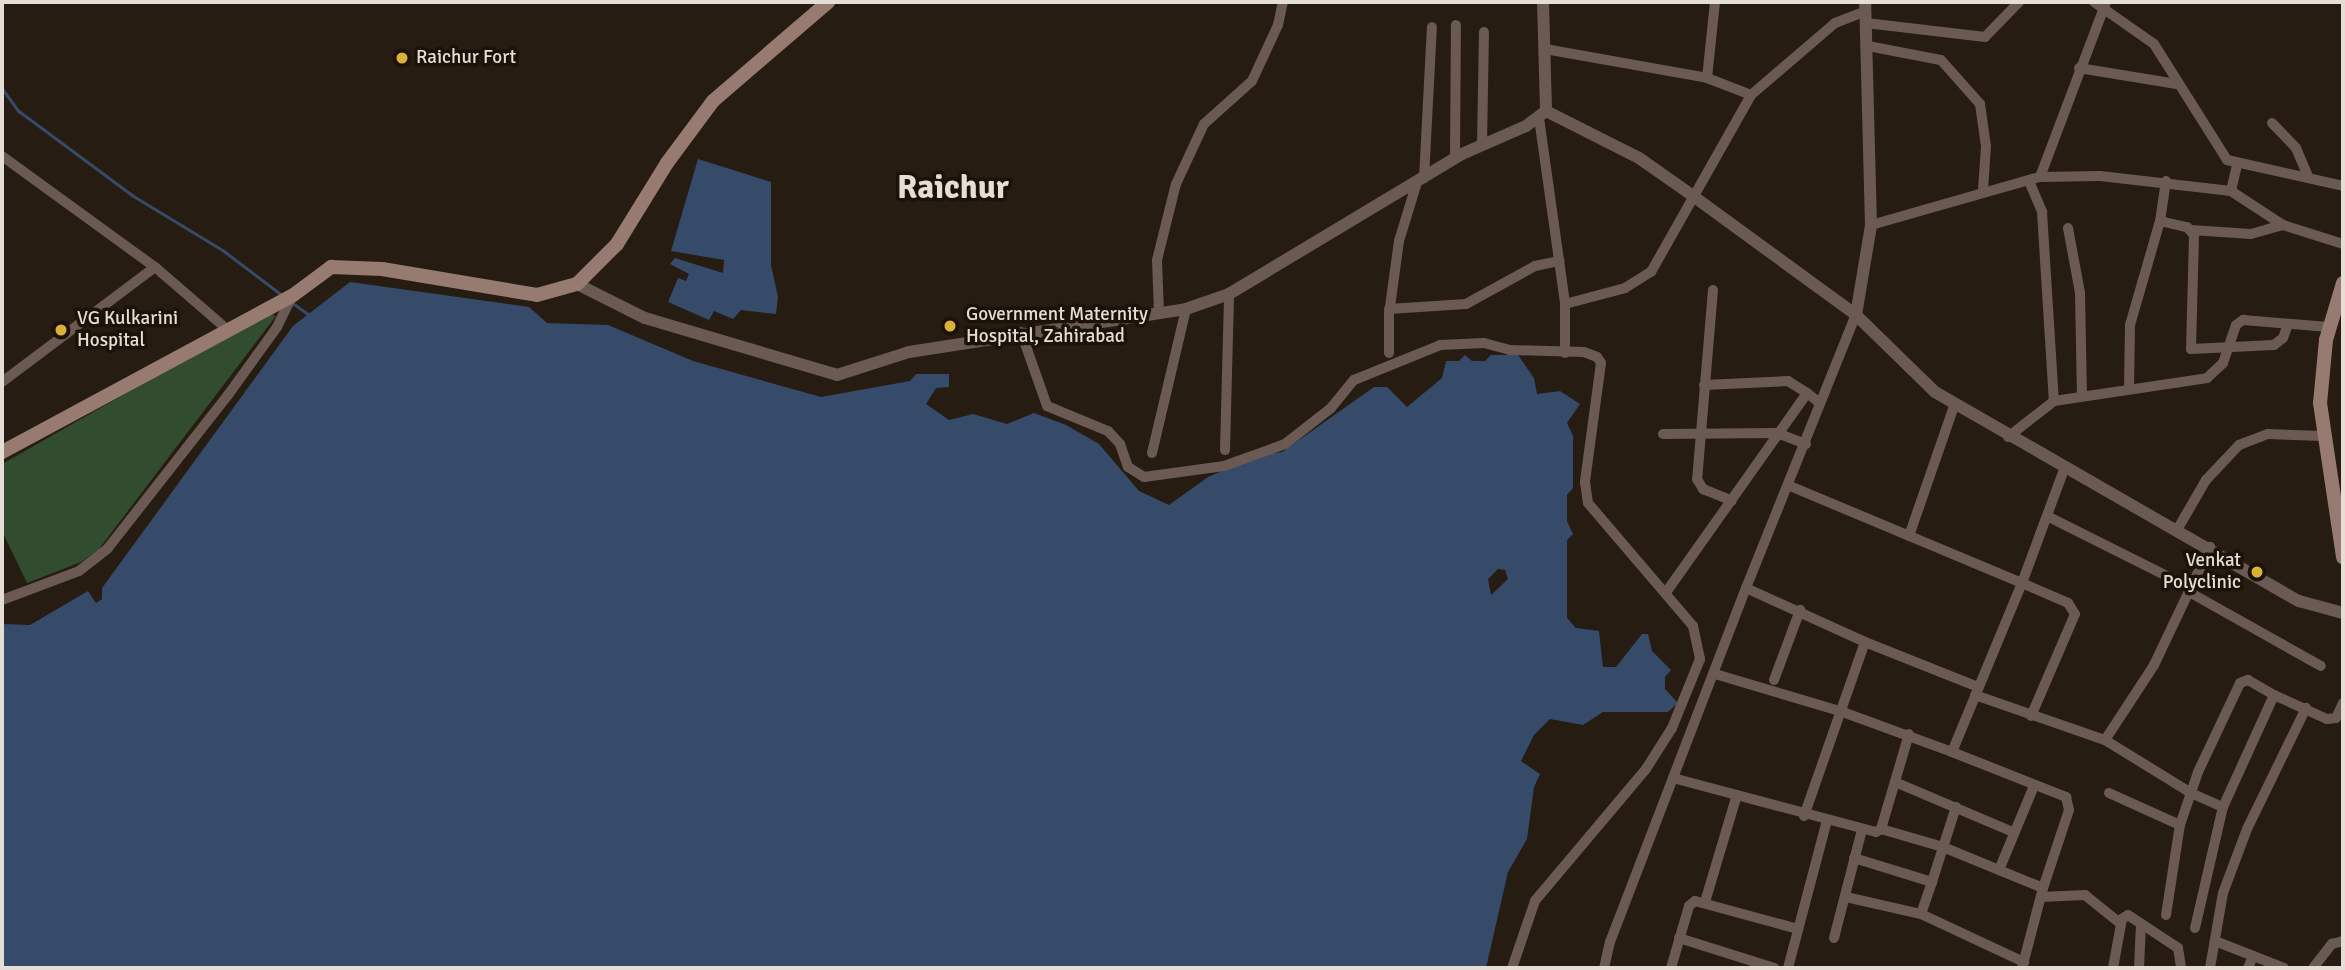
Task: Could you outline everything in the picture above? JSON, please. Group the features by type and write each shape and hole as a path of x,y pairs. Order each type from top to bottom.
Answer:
{"main road":[{"path":"2,452 295,293 320,272 342,265 537,295 577,284 617,244 667,163 713,101 828,2"},
{"path":"2343,283 2340,300 2329,327 2320,403 2322,436 2338,509 2343,557"}],"street":[{"path":"1159,314 1157,260 1176,184 1204,124 1252,81 1283,2"},
{"path":"1544,2 1542,115 1566,304 1565,353"},
{"path":"1707,78 1715,2"},
{"path":"1566,304 1639,282 1651,272 1751,95 1835,23 1866,12 1984,37 2020,2"},
{"path":"2094,2 2106,6 2154,44 2217,147 2237,164 2308,176 2343,186"},
{"path":"2040,177 2079,68 2106,6"},
{"path":"1604,968 1746,588 1790,486 1856,315 1871,225 1866,12"},
{"path":"1455,158 1456,24"},
{"path":"1389,353 1389,309 1399,241 1420,180 1432,27"},
{"path":"1482,145 1484,32"},
{"path":"1868,46 1941,60 1980,104 1986,146 1983,190"},
{"path":"1545,49 1707,78 1751,95"},
{"path":"2079,68 2177,84"},
{"path":"577,284 645,318 822,374 853,372 909,352 1021,332 1159,314 1186,309 1228,294 1455,158 1542,115"},
{"path":"1542,115 1639,158 1856,315 1893,356 1955,403 2008,437 2210,547 2299,601 2343,613"},
{"path":"2272,123 2296,148 2308,176"},
{"path":"2,156 155,267 228,330"},
{"path":"2231,191 2237,164"},
{"path":"1871,225 1983,190 2040,177 2165,181 2231,191 2283,225 2343,244"},
{"path":"2029,181 2042,212 2054,401"},
{"path":"2129,389 2130,325 2160,221 2165,181"},
{"path":"2160,221 2191,230 2251,234 2283,225"},
{"path":"2068,228 2080,293 2082,393"},
{"path":"2191,230 2189,344 2197,352 2274,345 2283,338 2288,324"},
{"path":"1389,309 1466,304 1535,266 1559,261"},
{"path":"2,382 155,267"},
{"path":"1713,290 1699,433 1699,485 1732,502"},
{"path":"2,600 79,571 108,548 228,395 277,327 295,293"},
{"path":"1225,450 1228,294"},
{"path":"1152,453 1186,309"},
{"path":"2008,437 2054,401 2082,393 2207,378 2218,371 2236,325 2243,320 2329,327"},
{"path":"1021,332 1047,406 1108,431 1120,444 1128,467 1144,477 1224,466 1285,444 1331,408 1354,380 1440,345 1483,342 1510,350 1589,352 1601,363 1586,482 1588,503 1667,590 1693,625 1701,647 1688,696 1646,769 1535,901 1513,968"},
{"path":"1704,385 1788,381 1820,403"},
{"path":"1667,590 1807,393"},
{"path":"1909,537 1955,403"},
{"path":"1662,434 1777,433 1805,444"},
{"path":"2177,530 2207,480 2239,445 2269,433 2322,436"},
{"path":"1952,752 2049,517 2065,467"},
{"path":"1790,486 2068,603 2075,614 2031,716"},
{"path":"2049,517 2190,590 2321,666"},
{"path":"2105,740 2154,665 2210,547"},
{"path":"1746,588 2031,716 2105,740 2190,793 2223,807"},
{"path":"1774,680 1800,610"},
{"path":"1804,816 1866,642"},
{"path":"1715,674 1909,734 2066,797 2069,803 2023,965 1921,914 1846,897"},
{"path":"2166,915 2179,825 2190,793 2242,681 2332,720 2343,703"},
{"path":"2195,928 2223,807 2274,695"},
{"path":"2210,968 2223,893 2247,829 2305,708"},
{"path":"1881,829 1909,734"},
{"path":"1673,778 1804,816 1862,830 1881,829 1943,847 1999,870 2042,892 2085,895 2121,924"},
{"path":"1895,782 2013,832"},
{"path":"1999,870 2034,786"},
{"path":"2109,793 2179,825"},
{"path":"1705,902 1736,797"},
{"path":"1921,914 1956,807"},
{"path":"1788,968 1827,820"},
{"path":"1834,937 1862,830"},
{"path":"1854,858 1932,882"},
{"path":"1671,968 1689,906 1705,902 1798,929"},
{"path":"2113,968 2121,924 2128,915 2178,948 2180,968"},
{"path":"2139,968 2141,925"},
{"path":"1679,938 1774,968"},
{"path":"2314,968 2332,944 2343,940"},
{"path":"2215,941 2284,968"},
{"path":"2248,968 2252,956"}],"green space":[{"path":"267,313 276,316 99,549 81,562 27,583 2,531 2,464"}],"water":[{"path":"698,159 771,182 771,265 778,297 776,314 741,310 733,319 714,311 709,320 668,302 678,278 686,281 689,274 670,264 675,258 723,273 724,260 671,251"},
{"path":"350,282 529,307 547,323 608,325 693,361 821,397 910,381 916,374 949,374 949,387 936,388 926,404 949,420 973,414 1007,424 1034,413 1066,425 1099,444 1139,491 1169,505 1208,477 1260,455 1282,452 1374,387 1387,387 1407,407 1442,378 1446,361 1459,361 1465,355 1472,361 1485,361 1491,355 1518,355 1534,378 1537,394 1560,391 1580,404 1567,423 1573,436 1573,488 1567,495 1567,521 1573,534 1567,540 1567,618 1576,628 1599,631 1603,667 1616,667 1642,634 1648,634 1652,651 1671,670 1665,677 1665,689 1678,703 1668,712 1603,712 1583,725 1550,719 1534,735 1521,761 1540,774 1534,787 1527,839 1508,872 1486,968 2,968 2,624 30,625 88,591 96,603 102,599 102,588 293,326","holes":["1498,569 1505,570 1508,579 1491,595 1488,579"]}],"waterway":[{"path":"2,88 19,111 132,195 224,251 282,295"},
{"path":"293,303 308,314"}],"place":[{"name":"Raichur Fort","path":"402,58"},
{"name":"Government Maternity Hospital, Zahirabad","path":"950,326"},
{"name":"VG Kulkarini Hospital","path":"61,330"},
{"name":"Venkat Polyclinic","path":"2257,572"}],"district":[{"name":"Raichur","path":"953,188"}]}
